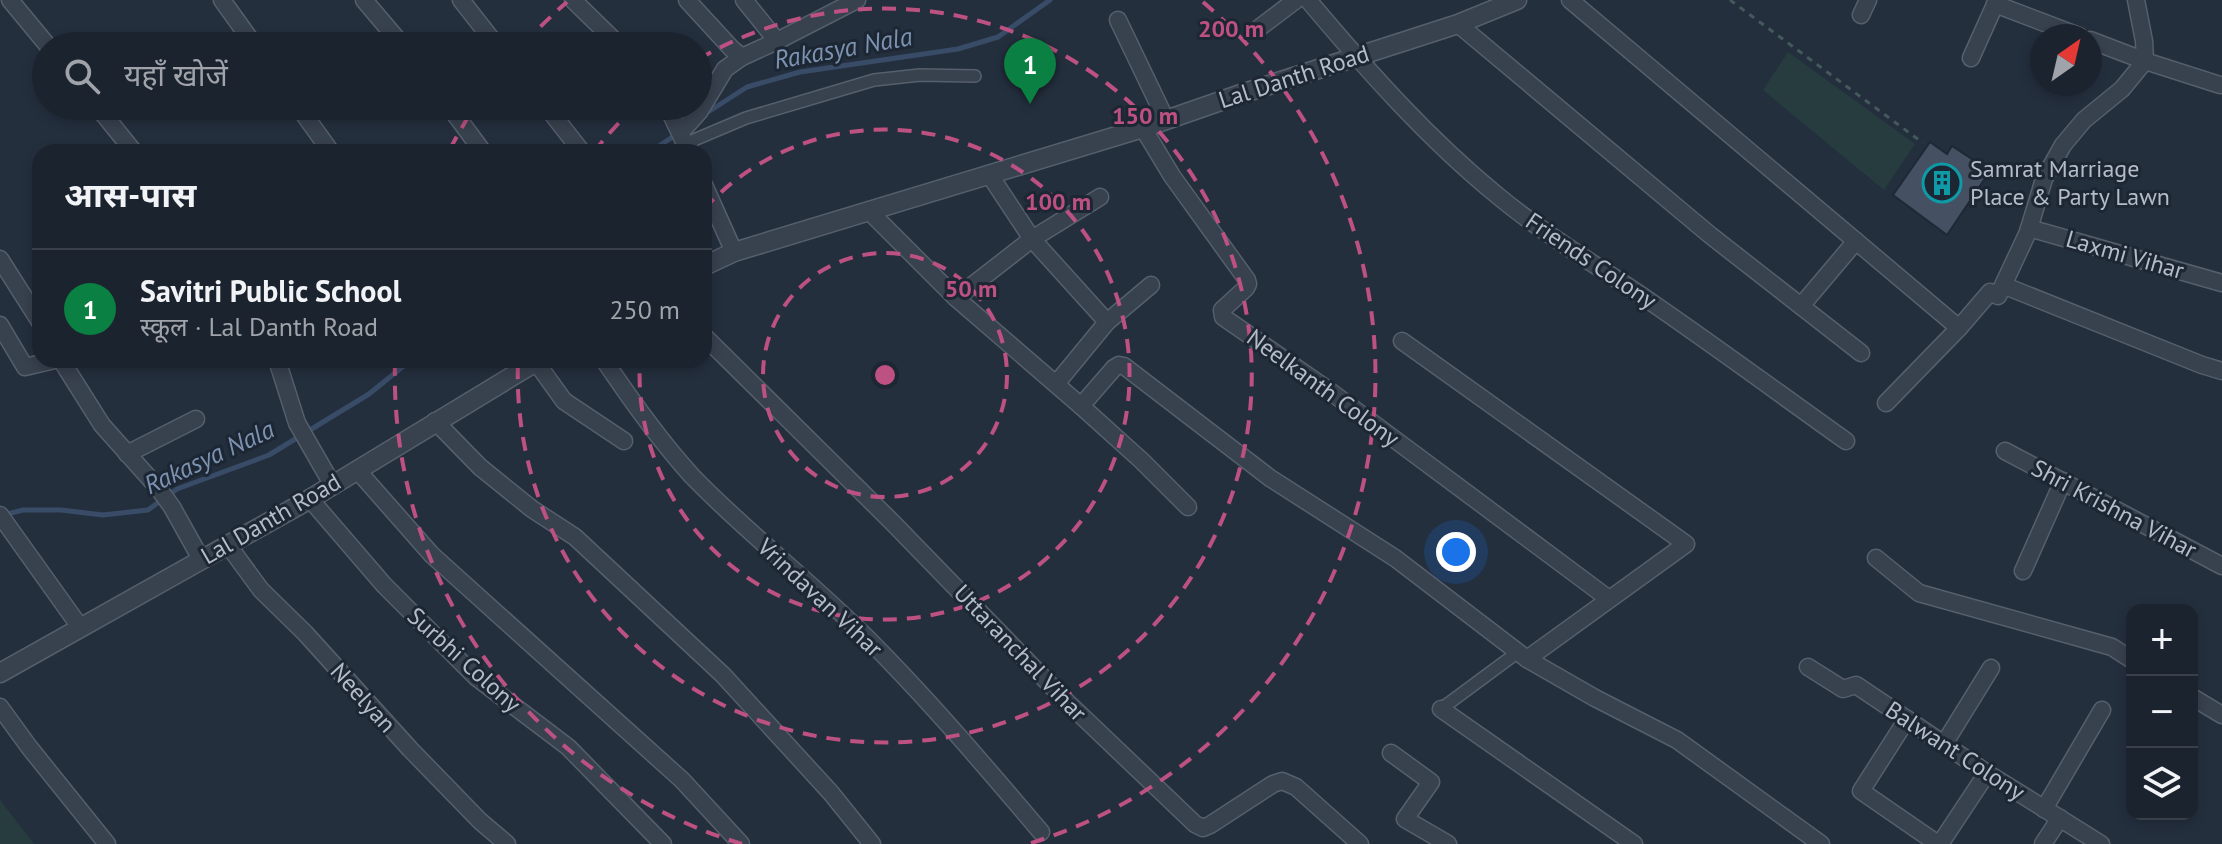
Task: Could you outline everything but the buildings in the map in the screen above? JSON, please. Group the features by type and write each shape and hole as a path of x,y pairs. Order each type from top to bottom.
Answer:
{"street":[{"path":"10,0 36,32"},
{"path":"222,0 245,32"},
{"path":"364,0 391,32"},
{"path":"461,0 486,32"},
{"path":"573,0 606,32"},
{"path":"687,0 742,57"},
{"path":"744,0 777,41"},
{"path":"712,90 725,69 742,57 857,0"},
{"path":"1259,28 1296,0"},
{"name":"Friends Colony","path":"1308,0 1418,124 1499,197 1846,441"},
{"name":"Lal Danth Road","path":"712,262 734,252 1143,128 1458,24 1517,0"},
{"path":"1570,0 1959,328"},
{"path":"1886,403 1990,292 1998,296 2029,228 2044,179 2063,145 2084,120 2122,89 2145,61 2136,0"},
{"path":"1971,58 1996,2 2050,24"},
{"path":"1118,20 1166,120"},
{"path":"1458,24 1698,225 1861,353"},
{"path":"2102,45 2220,85"},
{"path":"692,144 694,140 746,118 874,80 920,75 975,76"},
{"path":"108,120 128,144"},
{"path":"308,120 325,144"},
{"path":"459,120 477,144"},
{"path":"557,120 576,144"},
{"path":"675,120 686,144"},
{"path":"681,132 692,120"},
{"name":"Neelkanth Colony","path":"1143,128 1172,176 1247,280 1246,288 1222,310 1223,317 1327,389 1609,599"},
{"path":"989,174 1032,239 1107,322"},
{"path":"956,298 1032,239 1100,197"},
{"path":"712,203 734,252"},
{"path":"870,212 956,298 1081,406 1188,507"},
{"name":"Laxmi Vihar","path":"2029,228 2222,283"},
{"path":"1801,306 1856,241"},
{"path":"0,259 32,309"},
{"path":"1056,384 1107,322 1151,285"},
{"path":"2005,286 2222,371"},
{"path":"0,325 25,367 32,366"},
{"path":"1402,341 1686,544 1609,599 1441,709 1634,844"},
{"name":"Uttaranchal Vihar","path":"712,344 892,522 1064,699 1195,824 1203,828 1210,825 1282,781 1296,787 1360,844"},
{"path":"1081,406 1114,368 1124,366 1270,478 1395,558 1522,656 1677,740 1821,844"},
{"path":"63,368 102,425 172,507 201,559"},
{"path":"280,368 297,423 332,484"},
{"name":"Lal Danth Road","path":"0,673 310,499 525,368"},
{"path":"542,368 564,401 624,441"},
{"name":"Vrindavan Vihar","path":"609,368 647,423 691,475 866,637 1041,832"},
{"path":"127,454 196,419"},
{"path":"435,421 480,467 532,509 575,537 723,675 831,793 872,844"},
{"name":"Shri Krishna Vihar","path":"2005,451 2222,566"},
{"path":"358,471 432,555 682,780 741,844"},
{"path":"2023,571 2063,481"},
{"name":"Surbhi Colony","path":"310,499 384,585 477,678 568,747 663,844"},
{"path":"2,517 80,627"},
{"name":"Neelyan","path":"228,545 261,590 305,633 410,749 480,821 507,844"},
{"path":"1876,558 1919,593 2112,647 2126,656"},
{"name":"Balwant Colony","path":"1808,667 1843,689 1856,685 1987,773 2101,844"},
{"path":"1944,744 1991,668"},
{"path":"2198,701 2222,715"},
{"path":"0,707 107,844"},
{"path":"2044,809 2102,710"},
{"path":"1907,719 1861,791 1939,844 1987,773"},
{"path":"1391,753 1431,782 1405,819 1448,844"},
{"path":"2043,844 2060,818"}],"path":[{"path":"1730,0 1923,143"}],"green space":[{"path":"1788,52 1915,144 1884,190 1763,90"},
{"path":"0,800 34,844 0,844"}],"waterway":[{"name":"Rakasya Nala","path":"712,110 747,87 800,72 958,49 998,37 1050,0"},
{"name":"Rakasya Nala","path":"662,144 677,134"},
{"name":"Rakasya Nala","path":"3,515 23,510 103,515 148,510 177,489 269,455 369,394 401,368"}],"place":[{"name":"Savitri Public School","path":"1030,104"},
{"name":"Samrat Marriage Place & Party Lawn","path":"1942,183"}]}
